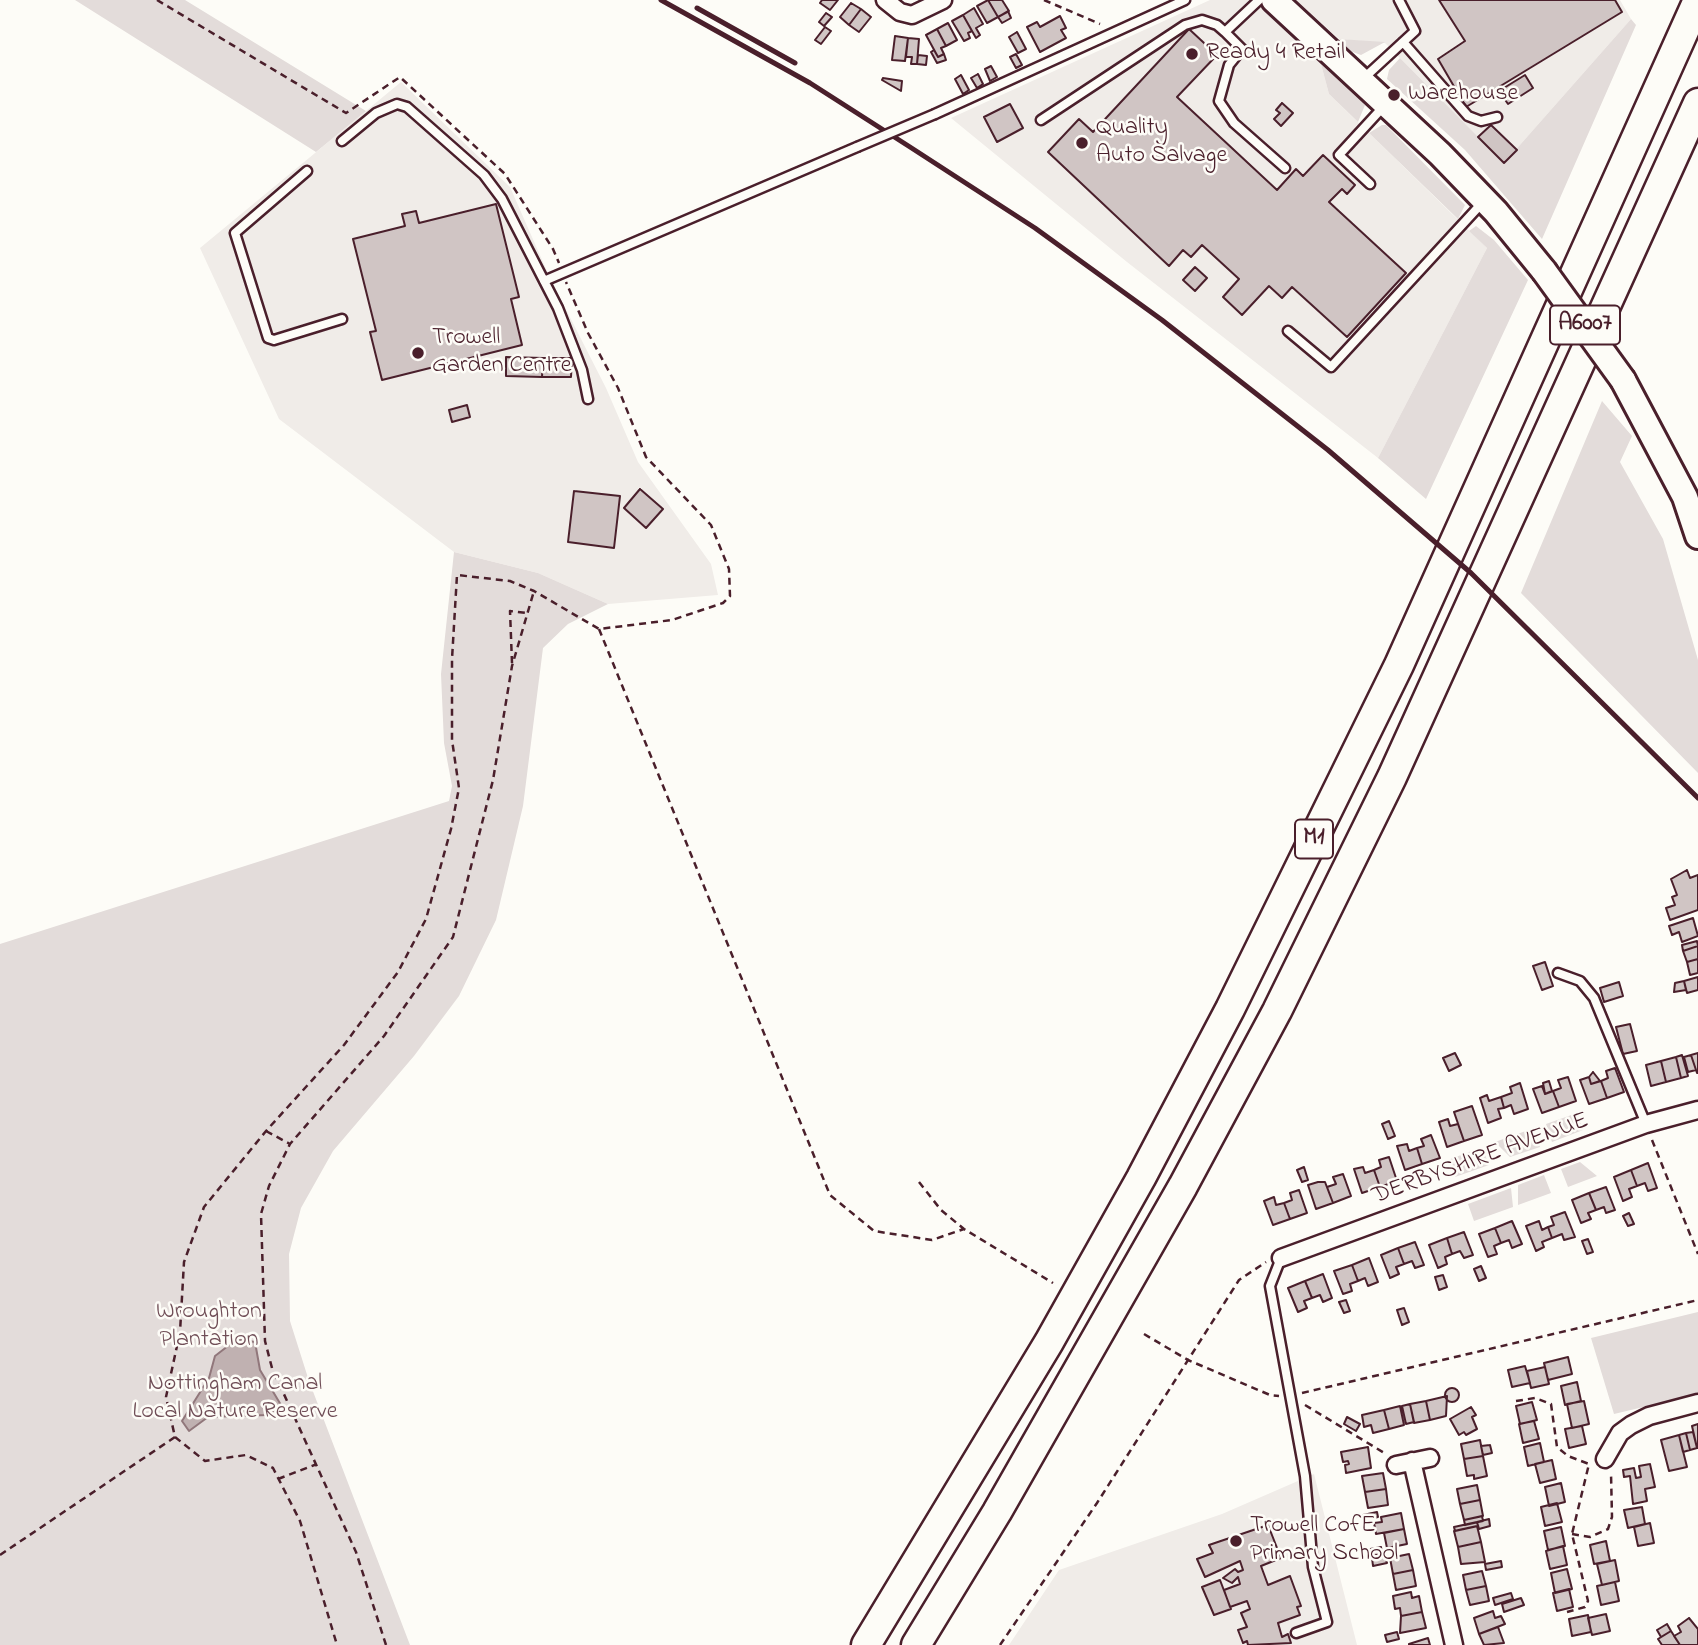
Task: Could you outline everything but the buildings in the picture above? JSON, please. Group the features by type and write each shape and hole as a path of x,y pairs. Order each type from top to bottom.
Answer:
{"highway":[{"name":"M1","path":"866,1645 1049,1342 1141,1178 1254,962 1399,665 1698,0"},
{"name":"M1","path":"916,1645 997,1512 1176,1198 1277,1011 1392,777 1698,103"}],"main road":[{"name":"A6007","path":"1274,0 1387,103 1485,200 1544,271 1623,380 1685,497 1698,536"}],"street":[{"path":"885,0 900,12 912,15 943,0"},
{"name":"DERBYSHIRE AVENUE","path":"1281,1258 1646,1124 1698,1110"},
{"path":"1605,1459 1620,1433 1631,1425 1649,1416 1698,1403"},
{"path":"1430,1458 1404,1463 1454,1645"}],"lane":[{"path":"544,281 934,114 1185,0"},
{"path":"1225,32 1259,0"},
{"path":"1362,80 1415,31 1399,0"},
{"path":"1041,120 1185,25 1202,20 1217,25 1242,49 1229,65 1220,90 1219,101 1223,110 1285,168"},
{"path":"1403,42 1468,117 1481,121 1497,117"},
{"path":"1370,184 1339,155 1387,103"},
{"path":"342,141 385,107 397,104 407,107 484,175 502,199 558,308 582,370 588,398"},
{"path":"307,171 235,233 268,338 274,340 342,319"},
{"path":"1288,331 1331,367 1485,200"},
{"path":"1558,973 1580,981 1594,998 1646,1124"},
{"path":"1281,1258 1270,1286 1305,1476 1313,1567 1328,1622 1296,1633"}],"path":[{"path":"1044,0 1116,31"},
{"path":"337,1645 300,1521 272,1468 246,1455 205,1461 175,1437 166,1396 180,1332 184,1262 204,1207 266,1131 344,1045 398,972 426,919 451,829 459,788 452,740 452,659 457,575 510,581 534,591 599,629 672,620 723,603 730,596 732,584 729,569 711,526 646,457 618,388 588,333 563,275"},
{"path":"386,1645 356,1552 288,1406 265,1341 261,1214 269,1186 290,1144 384,1036 453,937 493,780 512,666 534,591"},
{"path":"512,666 510,611 526,613"},
{"path":"599,629 830,1195 874,1231 932,1240 964,1229"},
{"path":"1646,1124 1698,1254"},
{"path":"266,1131 290,1144"},
{"path":"919,1182 941,1210 964,1229 1053,1283"},
{"path":"1000,1645 1097,1503 1239,1280 1257,1265 1281,1258"},
{"path":"1291,1399 1698,1300"},
{"path":"1144,1334 1188,1360 1270,1395 1302,1403 1404,1463"},
{"path":"1516,1401 1535,1398 1551,1404 1558,1447 1568,1456 1589,1464 1572,1534 1588,1601 1585,1607 1567,1612"},
{"path":"0,1555 175,1437"},
{"path":"1572,1534 1598,1536 1608,1529 1613,1490 1611,1473 1605,1459"},
{"path":"278,1479 317,1464"}],"shaded area":[{"path":"1210,0 1254,0 1321,64 1329,94 1487,248 1378,458 1127,262 951,118"},
{"path":"1296,0 1620,0 1631,19 1504,163 1385,43 1339,39"},
{"name":"Trowell Garden Centre","path":"401,82 510,187 550,278 606,388 638,462 711,564 718,595 608,604 538,573 454,552 279,419 200,248"},
{"path":"237,1339 255,1342 260,1370 281,1405 268,1415 208,1417 189,1431 182,1421 209,1378 215,1356"},
{"name":"Trowell CofE Primary School","path":"1314,1474 1357,1645 1009,1645 1059,1570 1222,1514"}],"green space":[{"path":"75,0 185,0 366,111 316,152"},
{"path":"1631,19 1636,25 1542,239 1465,150 1387,79 1389,70 1400,58 1504,163"},
{"path":"1339,39 1385,42 1361,55 1350,51"},
{"path":"1321,64 1365,105 1358,122 1329,94"},
{"path":"1386,125 1465,205 1458,219 1369,133"},
{"path":"1476,226 1494,240 1528,280 1426,499 1378,458 1487,248 1469,231"},
{"path":"1602,401 1632,436 1620,462 1663,539 1698,660 1698,773 1521,593"},
{"path":"454,552 538,573 608,604 568,624 543,648 523,806 496,920 459,996 414,1056 333,1151 301,1208 289,1254 290,1321 309,1381 410,1645 0,1645 0,944 449,801 452,786 444,743 441,674"},
{"path":"1577,1113 1583,1130 1552,1142 1546,1124"},
{"path":"1534,1128 1540,1147 1510,1157 1495,1142"},
{"path":"1482,1147 1489,1165 1455,1177 1448,1160"},
{"path":"1580,1162 1597,1176 1568,1187 1561,1169"},
{"path":"1544,1175 1551,1193 1518,1205 1518,1185"},
{"path":"1511,1188 1513,1207 1474,1221 1468,1204"},
{"path":"1698,1312 1698,1394 1614,1414 1591,1338"}],"railway":[{"path":"661,0 810,83 1035,228 1162,320 1328,450 1471,573 1698,798"},
{"path":"697,8 795,63"}],"place":[{"name":"Ready 4 Retail","path":"1192,54"},
{"name":"Warehouse","path":"1394,95"},
{"name":"Quality Auto Salvage","path":"1082,143"},
{"name":"Trowell Garden Centre","path":"418,353"},
{"name":"Trowell CofE Primary School","path":"1236,1541"}],"park label":[{"name":"Wroughton Plantation","path":"209,1327"},
{"name":"Nottingham Canal Local Nature Reserve","path":"235,1399"}]}
